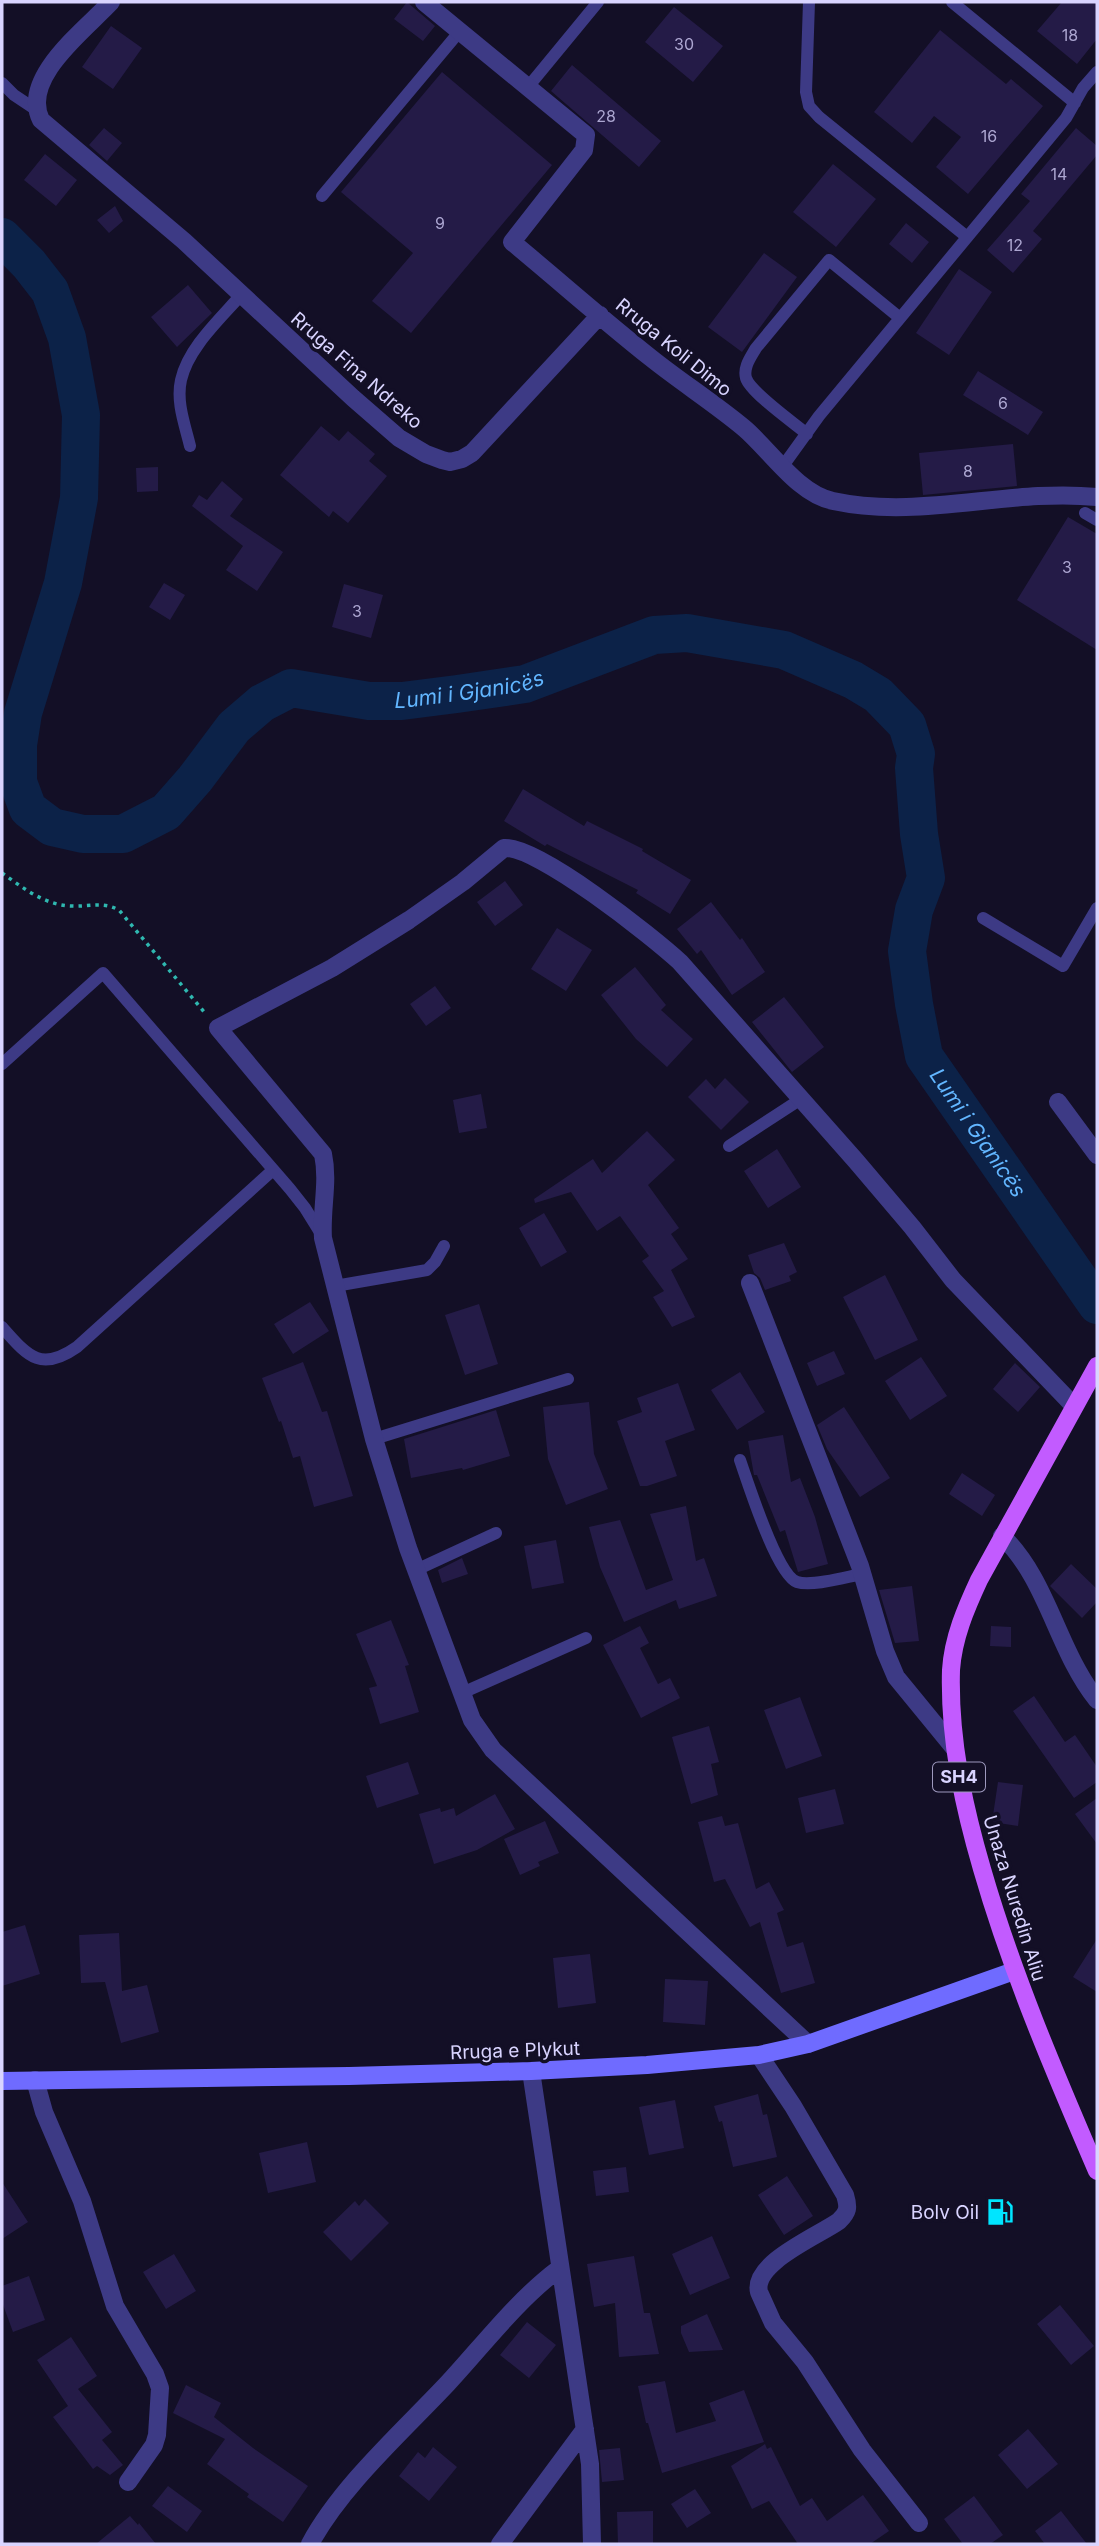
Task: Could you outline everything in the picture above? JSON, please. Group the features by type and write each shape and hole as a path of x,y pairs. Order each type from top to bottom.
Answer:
{"main road":[{"name":"Unaza Nuredin Aliu","path":"1097,1366 1002,1536 965,1610 951,1669 955,1749 970,1827 1014,1971 1097,2171"}],"street":[{"path":"35,109 42,79 51,65 111,2"},
{"name":"Rruga Koli Dimo","path":"424,2 586,135 587,142 578,159 512,242 648,355 744,429 801,485 821,498 860,505 916,507 1047,496 1097,497"},
{"name":"Rruga Fina Ndreko","path":"35,109 53,133 184,241 353,398 399,438 432,457 450,462 462,459 483,443 600,315"},
{"path":"808,2044 493,1751 472,1720 416,1570 374,1439 323,1238 321,1217 326,1179 323,1154 218,1028 332,968 438,900 504,848 512,848 550,865 657,941 680,962 912,1227 953,1280 1079,1398"},
{"path":"1058,1102 1097,1155"},
{"path":"750,1283 862,1574 885,1651 896,1676 955,1749"},
{"path":"1002,1536 1028,1566 1063,1644 1084,1683 1097,1700"},
{"name":"Rruga e Plykut","path":"2,2081 531,2071 647,2065 759,2055 808,2044 1014,1971"},
{"path":"759,2055 793,2106 845,2195 848,2205 847,2213 839,2221 770,2265 761,2277 759,2292 773,2323 805,2362 862,2450 919,2523"},
{"path":"531,2071 585,2429 590,2474 592,2544"},
{"path":"36,2080 44,2112 82,2201 115,2306 155,2374 160,2388 154,2445 128,2482"},
{"path":"310,2544 318,2530 372,2464 521,2304 560,2268"},
{"path":"500,2544 585,2429"}],"lane":[{"path":"528,87 598,2"},
{"path":"809,2 806,92 809,106 967,237"},
{"path":"952,2 1075,103"},
{"path":"322,196 460,31"},
{"path":"783,467 819,416 1066,118 1097,72"},
{"path":"2,83 35,109"},
{"path":"807,433 752,388 746,377 747,364 756,348 829,260 900,318"},
{"path":"190,446 180,401 180,382 186,366 212,329 241,295"},
{"path":"1085,513 1097,520"},
{"path":"983,918 1063,966 1097,908"},
{"path":"2,1064 103,974 305,1208 323,1238"},
{"path":"729,1146 801,1100"},
{"path":"2,1327 26,1354 37,1359 50,1360 63,1356 77,1347 273,1170"},
{"path":"335,1286 427,1270 444,1246"},
{"path":"374,1439 568,1378"},
{"path":"740,1461 774,1553 788,1575 796,1582 809,1584 862,1574"},
{"path":"416,1570 496,1533"},
{"path":"462,1693 586,1639"}],"path":[{"path":"2,873 33,895 52,902 69,906 101,903 119,910 218,1028"}],"building":[{"path":"407,2 435,26 423,41 394,19"},
{"path":"1062,2 1097,2 1097,39 1077,64 1037,31"},
{"path":"674,7 723,46 693,82 645,42"},
{"path":"111,26 142,48 113,89 82,67"},
{"path":"940,30 1006,84 1011,79 1043,106 968,194 936,167 961,137 934,116 912,143 874,112"},
{"path":"572,65 661,141 639,167 551,91"},
{"path":"442,72 552,165 411,333 372,301 413,253 341,192"},
{"path":"104,128 122,143 107,161 89,145"},
{"path":"1076,128 1097,146 1097,155 1033,231 1042,239 1013,273 987,250 1030,201 1021,194"},
{"path":"45,154 77,180 56,206 24,180"},
{"path":"833,164 876,199 836,247 793,212"},
{"path":"115,206 123,221 109,233 97,220"},
{"path":"906,223 929,242 912,263 889,244"},
{"path":"764,253 797,277 742,352 708,327"},
{"path":"959,269 992,292 949,355 916,333"},
{"path":"188,285 212,313 177,347 151,317"},
{"path":"978,371 1043,412 1028,435 963,395"},
{"path":"321,426 339,441 348,431 375,454 369,461 387,476 348,523 333,511 329,517 280,475"},
{"path":"1013,444 1017,486 923,495 919,453"},
{"path":"158,467 158,491 137,492 136,468"},
{"path":"222,481 243,499 230,516 283,552 257,591 226,570 243,546 192,506 199,495 207,500"},
{"path":"1068,517 1097,534 1097,650 1017,600"},
{"path":"164,583 185,595 170,620 149,607"},
{"path":"344,584 383,595 371,638 332,627"},
{"path":"523,789 584,826 587,821 643,849 642,851 691,880 670,914 636,893 638,890 547,844 545,846 504,821"},
{"path":"505,881 523,905 495,926 477,902"},
{"path":"711,902 740,940 742,938 765,972 732,995 701,950 697,954 677,929"},
{"path":"557,928 592,950 566,991 531,969"},
{"path":"635,967 666,1005 661,1010 693,1039 667,1067 636,1039 601,995"},
{"path":"435,986 451,1008 426,1026 410,1004"},
{"path":"784,997 824,1047 792,1072 752,1022"},
{"path":"725,1078 749,1102 721,1130 688,1097 706,1079 715,1089"},
{"path":"481,1094 487,1128 459,1133 453,1100"},
{"path":"647,1131 675,1160 648,1185 679,1228 671,1234 688,1259 671,1270 695,1317 672,1327 653,1297 664,1291 642,1261 649,1256 620,1216 597,1231 571,1192 535,1203 534,1199 593,1159 602,1173"},
{"path":"777,1149 801,1187 768,1208 744,1171"},
{"path":"544,1213 567,1252 541,1267 519,1228"},
{"path":"784,1243 797,1272 789,1276 791,1281 765,1290 760,1278 754,1273 748,1255"},
{"path":"885,1275 918,1340 875,1360 843,1297"},
{"path":"310,1302 329,1331 293,1354 274,1324"},
{"path":"479,1304 498,1364 465,1375 445,1315"},
{"path":"834,1351 845,1374 817,1386 807,1363"},
{"path":"921,1357 947,1396 910,1420 885,1381"},
{"path":"303,1362 322,1412 327,1411 353,1496 314,1507 300,1456 293,1458 281,1421 279,1422 262,1378"},
{"path":"1015,1363 1040,1387 1018,1412 993,1389"},
{"path":"740,1372 765,1412 737,1430 711,1390"},
{"path":"678,1383 695,1430 665,1441 677,1476 640,1486 617,1421 642,1412 637,1398"},
{"path":"589,1402 594,1454 608,1489 566,1505 548,1459 543,1407"},
{"path":"844,1407 890,1478 860,1497 827,1449 817,1425"},
{"path":"496,1410 510,1456 463,1470 462,1468 411,1478 404,1439"},
{"path":"783,1435 791,1482 800,1478 815,1517 828,1564 798,1572 785,1530 780,1532 757,1475 754,1475 748,1441"},
{"path":"962,1473 995,1495 982,1516 949,1494"},
{"path":"686,1506 696,1561 704,1558 717,1596 679,1609 676,1600 624,1622 600,1567 589,1527 620,1520 646,1590 673,1580 650,1514"},
{"path":"556,1540 564,1583 532,1589 524,1546"},
{"path":"462,1558 468,1574 442,1583 438,1570"},
{"path":"1071,1564 1097,1589 1097,1602 1082,1618 1050,1586"},
{"path":"912,1586 919,1641 895,1643 879,1590"},
{"path":"391,1620 409,1665 405,1666 419,1712 380,1724 369,1688 377,1686 356,1634"},
{"path":"640,1626 649,1643 640,1648 658,1684 670,1678 680,1698 641,1718 603,1645"},
{"path":"991,1626 1011,1627 1011,1647 990,1646"},
{"path":"1034,1696 1065,1742 1075,1735 1097,1767 1097,1782 1074,1798 1013,1711"},
{"path":"800,1697 822,1756 786,1769 764,1710"},
{"path":"709,1726 719,1762 711,1764 718,1795 691,1804 672,1737"},
{"path":"408,1762 419,1794 377,1808 366,1776"},
{"path":"998,1782 1023,1785 1018,1826 992,1822"},
{"path":"835,1789 844,1824 806,1833 798,1798"},
{"path":"495,1794 515,1829 477,1850 434,1864 419,1814 440,1808 441,1812 454,1808 456,1816"},
{"path":"1097,1798 1097,1844 1075,1814"},
{"path":"722,1816 725,1826 738,1823 756,1889 769,1882 784,1910 777,1913 787,1947 803,1942 815,1983 781,1993 760,1922 750,1927 725,1879 714,1882 698,1822"},
{"path":"545,1821 559,1853 538,1862 540,1866 520,1875 504,1839"},
{"path":"25,1925 40,1974 2,1986 2,1932"},
{"path":"119,1933 122,1991 147,1985 159,2032 121,2043 105,1982 81,1983 79,1935"},
{"path":"1097,1939 1097,1992 1073,1977"},
{"path":"590,1954 596,2003 558,2008 553,1958"},
{"path":"665,1979 708,1981 705,2025 663,2022"},
{"path":"758,2094 763,2115 767,2114 777,2157 733,2167 722,2121 719,2122 714,2106"},
{"path":"675,2100 684,2148 649,2155 639,2107"},
{"path":"307,2142 316,2182 268,2193 259,2153"},
{"path":"626,2167 629,2192 596,2196 593,2171"},
{"path":"787,2176 813,2216 784,2235 758,2195"},
{"path":"2,2182 28,2222 2,2239"},
{"path":"365,2199 389,2223 351,2261 323,2232 355,2201 359,2206"},
{"path":"712,2236 730,2278 690,2295 672,2254"},
{"path":"174,2254 196,2291 166,2309 143,2272"},
{"path":"634,2256 644,2313 650,2313 659,2354 619,2357 615,2303 594,2307 587,2264"},
{"path":"29,2276 45,2320 13,2332 2,2302 2,2286"},
{"path":"1060,2305 1094,2346 1071,2365 1037,2324"},
{"path":"707,2314 723,2350 689,2352 681,2326"},
{"path":"527,2322 556,2345 529,2378 500,2355"},
{"path":"71,2337 97,2376 78,2389 112,2432 102,2440 123,2465 110,2475 97,2466 93,2469 53,2417 68,2406 37,2360"},
{"path":"665,2381 676,2433 716,2421 709,2403 744,2390 764,2442 662,2473 646,2423 638,2386"},
{"path":"186,2385 221,2403 214,2417 308,2486 283,2522 207,2464 225,2439 173,2413"},
{"path":"1028,2429 1058,2464 1027,2489 998,2455"},
{"path":"765,2444 767,2449 771,2447 800,2506 812,2498 827,2521 863,2495 889,2531 870,2544 798,2544 769,2501 752,2509 731,2466"},
{"path":"433,2447 457,2467 429,2501 399,2476 418,2452 425,2458"},
{"path":"620,2448 624,2480 602,2482 599,2450"},
{"path":"168,2486 202,2511 187,2532 152,2506"},
{"path":"695,2489 711,2513 687,2528 671,2504"},
{"path":"974,2496 1003,2535 990,2544 963,2544 944,2519"},
{"path":"653,2511 653,2544 618,2544 617,2512"},
{"path":"1061,2511 1087,2544 1045,2544 1035,2531"},
{"path":"130,2516 156,2544 96,2544"}],"waterway":[{"name":"Lumi i Gjanicës","path":"2,237 29,264 50,291 67,338 81,415 79,498 63,583 23,713 18,745 18,782 28,809 52,827 83,834 123,834 166,812 234,727 262,703 291,688 369,701 402,701 457,694 525,684 654,635 687,633 784,650 853,680 878,695 907,725 916,754 914,768 919,834 926,878 914,910 907,951 924,1056 1097,1305"}],"place":[{"name":"Bolv Oil","path":"1000,2212"}]}
